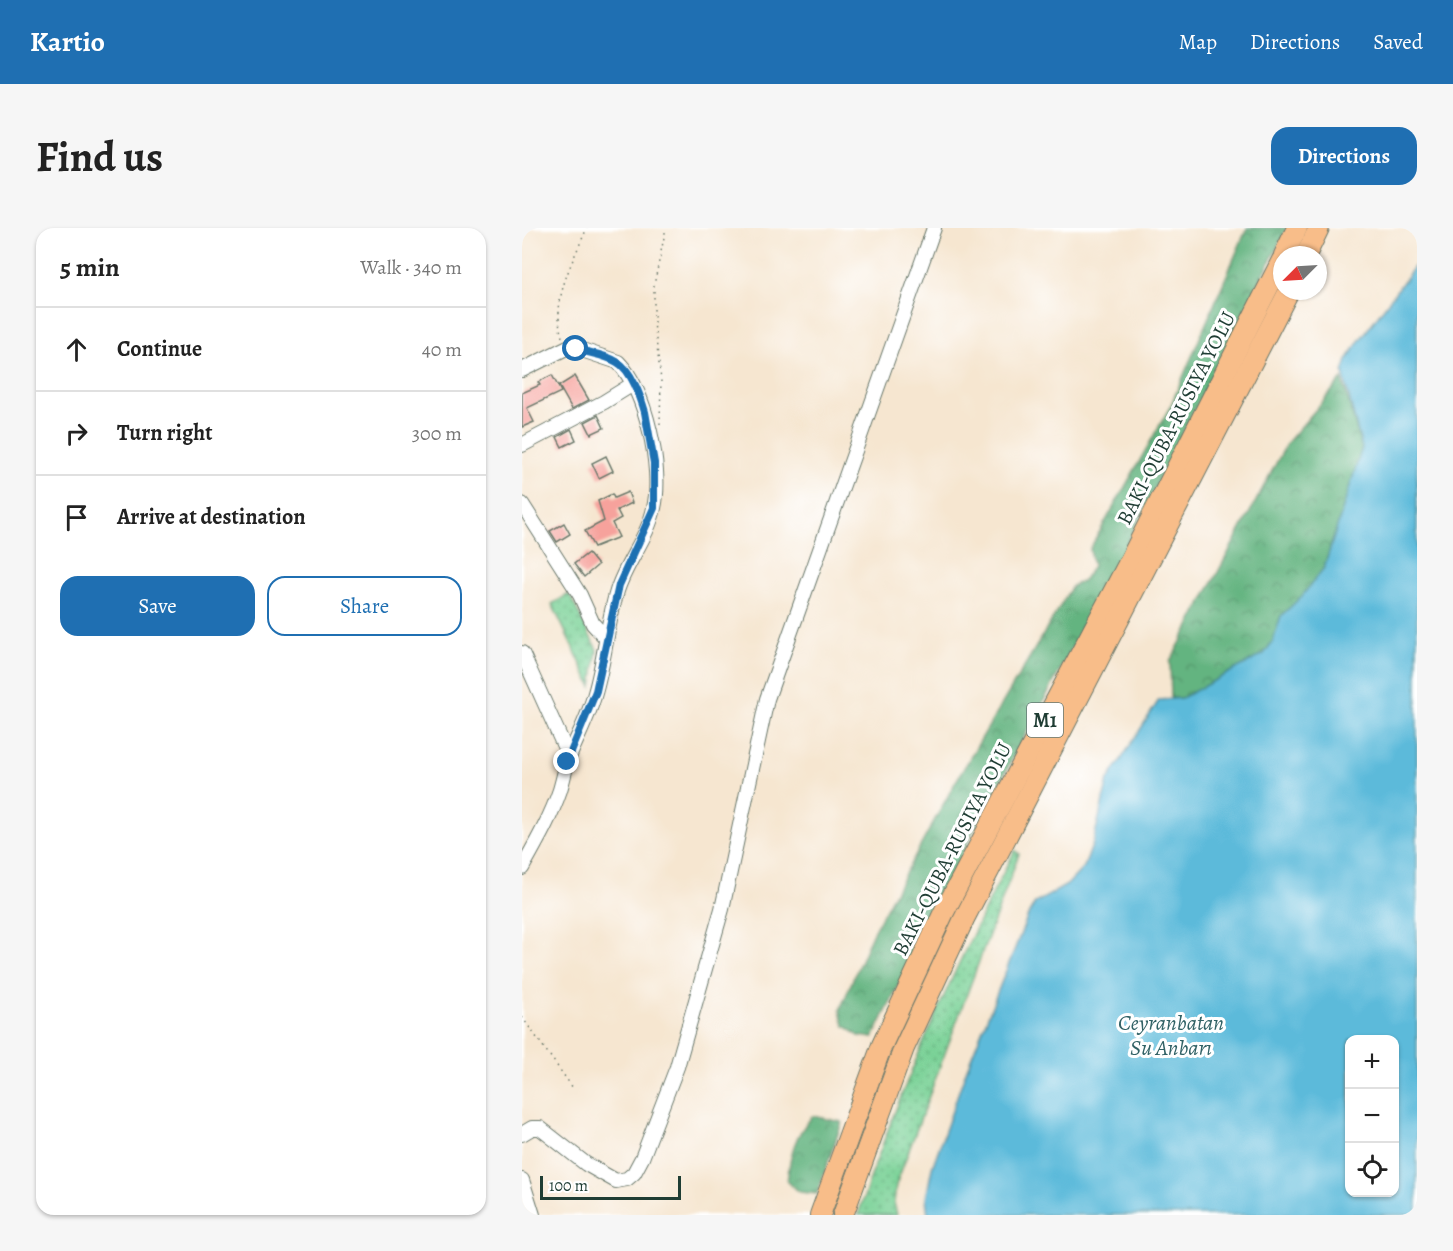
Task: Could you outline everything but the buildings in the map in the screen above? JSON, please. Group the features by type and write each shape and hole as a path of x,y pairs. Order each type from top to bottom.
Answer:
{"highway":[{"path":"1288,246 1297,228"},
{"path":"1310,246 1319,228"},
{"name":"M1","path":"820,1215 882,1045 944,912 1127,566 1273,278"},
{"name":"M1","path":"843,1215 904,1048 964,920 1284,300"}],"street":[{"path":"522,1134 532,1128 540,1128 586,1164 616,1181 627,1179 634,1173 642,1158 677,1067 722,909 767,699 934,228"},
{"path":"522,370 570,346 618,362 642,400 654,463 654,508 619,585 596,691 587,718 567,762 548,819 522,868"},
{"path":"522,445 604,402 633,384"},
{"path":"522,504 580,595 593,624 606,638"},
{"path":"522,653 564,746"},
{"path":"522,1180 533,1215"}],"path":[{"path":"565,347 558,324 559,298 586,228"},
{"path":"660,429 661,380 654,323 654,285 666,228"},
{"path":"522,1017 573,1088"}],"green space":[{"path":"1247,228 1287,228 1278,246 1273,246 1273,256 1097,602 973,832 873,1038 859,1036 844,1025 840,1010 872,934 955,783 1072,586 1083,581 1093,566 1090,549 1171,405"},
{"path":"1342,379 1362,448 1324,568 1302,597 1281,616 1273,641 1264,654 1182,698 1171,698 1170,662 1287,443"},
{"path":"569,594 597,650 592,687 552,604"},
{"path":"1015,850 1019,854 896,1185 894,1203 897,1215 858,1215 891,1121 929,1029 970,939"},
{"path":"813,1116 842,1122 817,1194 800,1192 787,1182 797,1138"}],"water":[{"name":"Ceyranbatan Su Anbarı","path":"1417,263 1417,1215 928,1215 926,1198 932,1168 966,1071 1029,913 1035,903 1067,885 1084,867 1093,843 1108,780 1159,700 1182,698 1264,654 1273,641 1281,616 1302,596 1324,568 1362,448 1343,373 1347,360"}],"route":[{"path":"567,762 587,718 596,691 612,606 619,585 646,530 654,508 656,488 654,463 642,400 624,368 618,362 576,349"}]}
